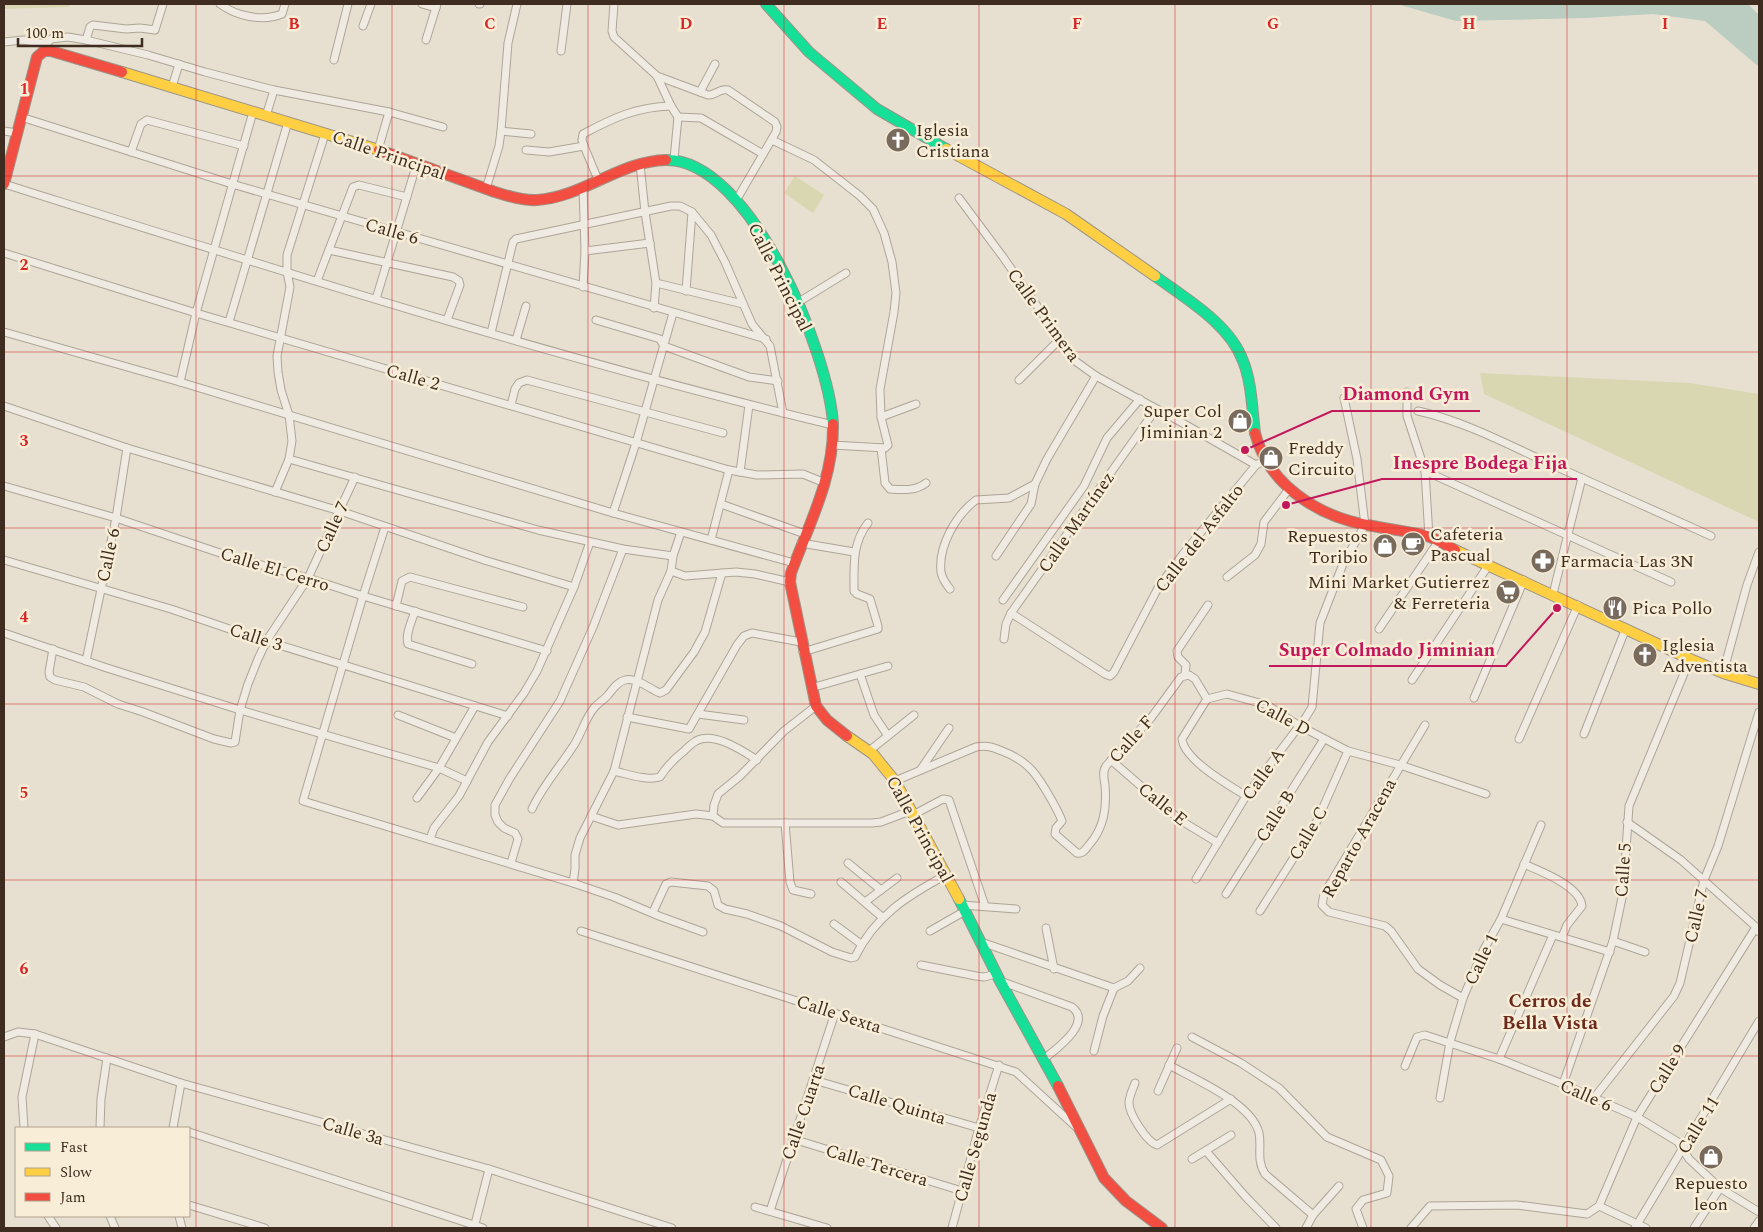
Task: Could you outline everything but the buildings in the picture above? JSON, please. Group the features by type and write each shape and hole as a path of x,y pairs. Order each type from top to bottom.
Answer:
{"street":[{"path":"86,40 93,25 155,30 163,4"},
{"path":"220,4 243,15 276,17 282,14 285,4"},
{"path":"334,60 348,4"},
{"path":"363,26 371,4"},
{"path":"422,4 436,6 426,40"},
{"path":"486,189 499,146 508,43 517,4"},
{"path":"561,51 567,4"},
{"path":"614,4 612,31 614,37 657,76 710,96 721,90 728,90 775,122 777,130 737,199"},
{"path":"766,4 809,52 877,109 935,143 1066,214 1206,313 1229,336 1243,359 1247,373 1255,435 1261,463 1289,489 1309,504 1336,517 1364,525 1409,532 1433,540 1578,605 1690,659 1723,673 1759,684"},
{"path":"444,127 389,112 274,90 86,40 51,39 37,57 4,184 214,250 491,333 749,405 833,425"},
{"path":"4,42 23,40 45,47"},
{"name":"Calle Principal","path":"45,47 378,150 486,189 525,200 539,201 557,198 640,164 674,159 707,171 737,199 764,239 797,303 827,384 833,425 830,462 825,483 794,563 790,582 802,647 816,706 827,721 882,763 895,780 964,908 998,977 1044,1059 1104,1178 1126,1200 1162,1228"},
{"path":"172,87 179,64"},
{"path":"700,92 715,64"},
{"path":"657,76 678,117 674,159"},
{"path":"266,116 274,90"},
{"path":"599,182 582,140 583,134 622,114 671,106"},
{"path":"180,382 196,313 253,112"},
{"path":"378,150 389,112"},
{"name":"Calle 6","path":"21,117 302,205 766,339"},
{"path":"678,117 701,118 763,154"},
{"path":"131,152 141,124 147,120 244,146"},
{"path":"229,322 288,122"},
{"path":"4,131 17,133"},
{"path":"501,131 531,134"},
{"path":"276,492 289,459 292,441 289,415 281,390 277,356 290,286 287,272 287,256 325,134"},
{"path":"772,140 814,160 860,196 873,209 892,262 896,293 880,389 881,417 888,442 887,446 881,448 832,445"},
{"path":"526,150 549,152 584,146"},
{"path":"376,299 417,164"},
{"path":"640,164 644,212 656,283 654,308"},
{"path":"318,281 349,193 353,187 356,185 407,197"},
{"path":"582,287 585,251 583,188"},
{"name":"Calle Primera","path":"959,198 1003,257 1071,358 1096,376 1261,463"},
{"path":"491,333 513,242 516,239 671,206 680,206 692,212 711,234 726,262 752,324 770,346 783,413"},
{"path":"686,291 692,212"},
{"path":"585,251 650,242"},
{"path":"329,250 453,277 459,281 460,285 448,320"},
{"name":"Calle 2","path":"4,253 196,313 729,470 758,475 802,474 825,483"},
{"path":"797,303 846,273"},
{"path":"656,283 743,304"},
{"path":"516,340 526,306"},
{"path":"613,513 636,442 673,313"},
{"path":"596,320 660,339 664,346 749,377 778,381"},
{"path":"4,332 180,382 613,513 794,563"},
{"path":"1019,380 1060,340"},
{"path":"996,556 1030,504 1034,484 1096,376"},
{"path":"511,405 515,389 519,383 527,380 723,433"},
{"path":"1379,629 1433,540 1425,471 1407,416 1407,392"},
{"path":"1344,398 1357,459 1364,525"},
{"path":"1003,600 1084,486 1107,438 1140,399"},
{"path":"881,417 916,404"},
{"path":"740,472 749,405"},
{"path":"4,406 127,448 340,511 574,588"},
{"name":"Calle Martínez","path":"1004,639 1006,624 1011,613 1156,409"},
{"path":"1418,412 1436,415 1455,422 1711,536"},
{"name":"Calle 6","path":"86,661 116,518 127,448"},
{"path":"881,448 885,483 890,489 918,488 926,483"},
{"path":"289,459 510,523 623,549 673,556"},
{"name":"Calle del Asfalto","path":"1011,613 1110,676 1158,588 1183,554 1261,463"},
{"path":"711,540 729,470"},
{"path":"1425,471 1671,582"},
{"name":"Calle 7","path":"53,649 49,672 50,677 55,680 84,686 118,704 214,739 231,743 235,742 240,710 248,684 268,640 308,578 355,477"},
{"path":"1553,594 1582,478"},
{"path":"950,589 941,572 941,561 948,535 956,522 976,500 1009,498 1034,484"},
{"name":"Calle El Cerro","path":"4,486 116,518 230,556 547,651"},
{"path":"1227,577 1255,555 1261,544 1264,522 1289,489"},
{"path":"720,504 803,538 854,552"},
{"path":"689,729 744,636 752,633 802,647 878,629 870,599 854,592 854,552 862,530 868,523"},
{"name":"Calle A","path":"1196,879 1246,796 1312,707 1320,623 1343,564 1364,525"},
{"path":"385,527 303,801 573,883 703,932"},
{"path":"573,883 575,855 590,816 614,771 658,600 671,572 673,556 681,532"},
{"path":"430,840 434,828 453,806 488,742 524,694 547,651 574,588 590,542"},
{"path":"511,863 518,839 514,833 504,828 498,822 494,806 560,701 594,628 623,549"},
{"path":"1723,673 1747,585 1759,552"},
{"name":"Calle 3","path":"4,560 101,588 508,716"},
{"path":"1412,680 1488,566"},
{"path":"671,572 686,576 736,572 790,582"},
{"path":"532,809 553,773 574,746 584,722 594,706 607,697 619,682 627,679 660,693 666,690 694,652 705,632 722,573"},
{"path":"396,606 402,580 410,577 523,607"},
{"path":"1474,698 1524,580"},
{"path":"1208,605 1178,651 1178,657 1186,665 1184,675 1189,675 1195,679 1207,698 1182,739 1182,746 1203,768 1246,796"},
{"path":"1518,739 1578,605"},
{"path":"415,612 406,640 408,644 472,664"},
{"path":"1584,734 1626,628"},
{"path":"4,633 240,710 439,768 467,781"},
{"name":"Calle 5","path":"1563,1084 1613,940 1623,893 1629,806 1690,659"},
{"path":"811,688 888,666"},
{"path":"860,674 874,715 888,736"},
{"name":"Calle F","path":"921,769 976,747 986,745 1021,759 1040,780 1061,818 1054,831 1055,834 1077,853 1083,852 1093,840 1104,819 1104,769 1151,718 1180,677 1184,675"},
{"name":"Calle D","path":"1207,698 1227,694 1250,699 1267,705 1298,725 1348,751 1400,765 1486,794"},
{"path":"417,798 439,768 475,706"},
{"path":"713,816 718,794 757,760 784,731 816,706"},
{"name":"Calle 7","path":"1594,1098 1674,996 1680,983 1704,880 1724,828 1759,712"},
{"path":"698,714 744,720"},
{"path":"398,715 456,738"},
{"path":"869,752 914,715"},
{"path":"627,717 689,729 697,740"},
{"name":"Reparto Aracena","path":"1425,726 1324,894 1322,904 1329,912 1385,926 1391,931 1418,969 1440,985 1463,998"},
{"path":"895,780 921,769 950,728"},
{"name":"Calle B","path":"1226,894 1324,739"},
{"path":"614,771 644,778 654,779 660,777 666,768 697,740 718,740 732,744 757,760"},
{"name":"Calle C","path":"1260,910 1317,820 1348,751"},
{"name":"Calle E","path":"1111,760 1180,820 1218,843"},
{"path":"590,816 618,825 696,814 713,816 723,823 872,823 912,813 943,799 948,800 985,906"},
{"path":"1627,822 1681,860 1758,929"},
{"path":"785,823 790,882 793,890 811,894"},
{"name":"Calle 1","path":"1440,1098 1450,1042 1463,998 1541,825"},
{"path":"848,863 881,890"},
{"path":"1524,864 1561,882 1580,898 1582,906 1567,925 1562,937"},
{"path":"653,912 666,884 670,882 708,886 714,892 718,905 725,909 747,914 781,926 832,952 853,958 861,944 882,917 904,900 946,875"},
{"path":"865,902 898,878"},
{"path":"841,882 882,917"},
{"path":"930,931 964,908 985,906 1016,909"},
{"path":"1500,919 1610,952"},
{"path":"834,924 861,944"},
{"path":"1046,928 1054,969"},
{"name":"Calle 9","path":"1599,1206 1637,1117 1758,929"},
{"name":"Calle Sexta","path":"581,931 999,1065 1016,1072 1078,1129"},
{"path":"1499,1059 1553,934"},
{"path":"1613,940 1645,952"},
{"path":"980,942 1054,969 1114,988"},
{"path":"921,965 976,976 998,977 1077,1010 1079,1016 1077,1026 1063,1043 1044,1059"},
{"path":"1094,1051 1103,1016 1114,988 1128,981 1140,968"},
{"name":"Calle Cuarta","path":"770,1211 836,1013"},
{"name":"Calle 11","path":"1637,1226 1684,1150 1759,1021"},
{"name":"Calle 3a","path":"4,1037 18,1032 35,1034 180,1084 489,1169 672,1228"},
{"path":"24,1127 22,1097 35,1034"},
{"name":"Calle 6","path":"1405,1066 1417,1037 1425,1035 1499,1059 1563,1084 1637,1117 1678,1142 1689,1159 1720,1188 1759,1212"},
{"path":"1192,1037 1241,1062 1279,1088 1327,1137 1381,1160 1389,1176 1387,1193 1363,1200 1356,1209 1363,1228"},
{"path":"1158,1091 1177,1048"},
{"path":"100,1127 101,1098 107,1058"},
{"name":"Calle Segunda","path":"952,1228 979,1128 999,1065"},
{"path":"1168,1065 1231,1098 1259,1132 1260,1167 1264,1174 1314,1214"},
{"name":"Calle Quinta","path":"814,1080 979,1128"},
{"path":"1135,1083 1129,1103 1130,1110 1142,1132 1157,1145 1231,1098"},
{"path":"174,1127 180,1084"},
{"path":"190,1132 474,1227 483,1228"},
{"path":"1192,1159 1231,1135"},
{"name":"Calle Tercera","path":"793,1140 962,1191"},
{"path":"1206,1151 1276,1228"},
{"path":"474,1227 489,1169"},
{"path":"1306,1228 1314,1214 1339,1186"},
{"path":"1694,1228 1720,1188"},
{"path":"190,1205 265,1228"},
{"path":"1411,1228 1430,1206 1517,1205 1587,1214 1599,1206 1637,1226 1646,1228"},
{"path":"755,1207 827,1228"},
{"path":"49,1217 56,1228"},
{"path":"1754,1228 1759,1221"}],"green space":[{"path":"4,4 70,4 69,7 4,9"},
{"path":"795,176 824,195 813,213 784,193"},
{"path":"1480,373 1690,383 1759,394 1759,522 1484,394"}],"shaded area":[{"path":"1397,4 1748,4 1759,15 1759,67 1705,21 1653,14 1586,18 1456,21"}],"traffic: fast":[{"path":"766,4 809,52 877,109 946,149"},
{"path":"666,160 697,168 727,191 755,225 780,265 801,309 817,353 828,393 833,424"},
{"path":"1155,276 1205,313 1228,335 1237,348 1248,378 1255,433"},
{"path":"959,899 1000,981 1058,1086"}],"traffic: slow":[{"path":"122,72 379,150"},
{"path":"946,149 1066,214 1155,276"},
{"path":"1455,550 1690,659 1723,673 1759,684"},
{"path":"847,736 873,754 895,781 959,899"}],"traffic: jam":[{"path":"4,184 37,57 44,51 51,51 122,72"},
{"path":"379,150 495,192 532,200 570,193 633,166 666,160"},
{"path":"833,424 832,444 825,482 791,573 790,582 816,706 827,720 847,736"},
{"path":"1255,433 1261,451 1271,468 1297,495 1313,505 1348,521 1427,536 1455,550"},
{"path":"1058,1086 1104,1178 1126,1201 1162,1228"}],"place":[{"name":"Iglesia Cristiana","path":"898,140"},
{"name":"Super Col Jiminian 2","path":"1240,421"},
{"name":"Diamond Gym","path":"1245,450"},
{"name":"Freddy Circuito","path":"1271,458"},
{"name":"Inespre Bodega Fija","path":"1286,505"},
{"name":"Cafeteria Pascual","path":"1413,544"},
{"name":"Repuestos Toribio","path":"1385,546"},
{"name":"Farmacia Las 3N","path":"1543,561"},
{"name":"Mini Market Gutierrez & Ferreteria","path":"1508,592"},
{"name":"Super Colmado Jiminian","path":"1557,608"},
{"name":"Pica Pollo","path":"1615,608"},
{"name":"Iglesia Adventista","path":"1645,655"},
{"name":"Repuesto leon","path":"1711,1157"}],"district":[{"name":"Cerros de Bella Vista","path":"1550,1011"}]}
